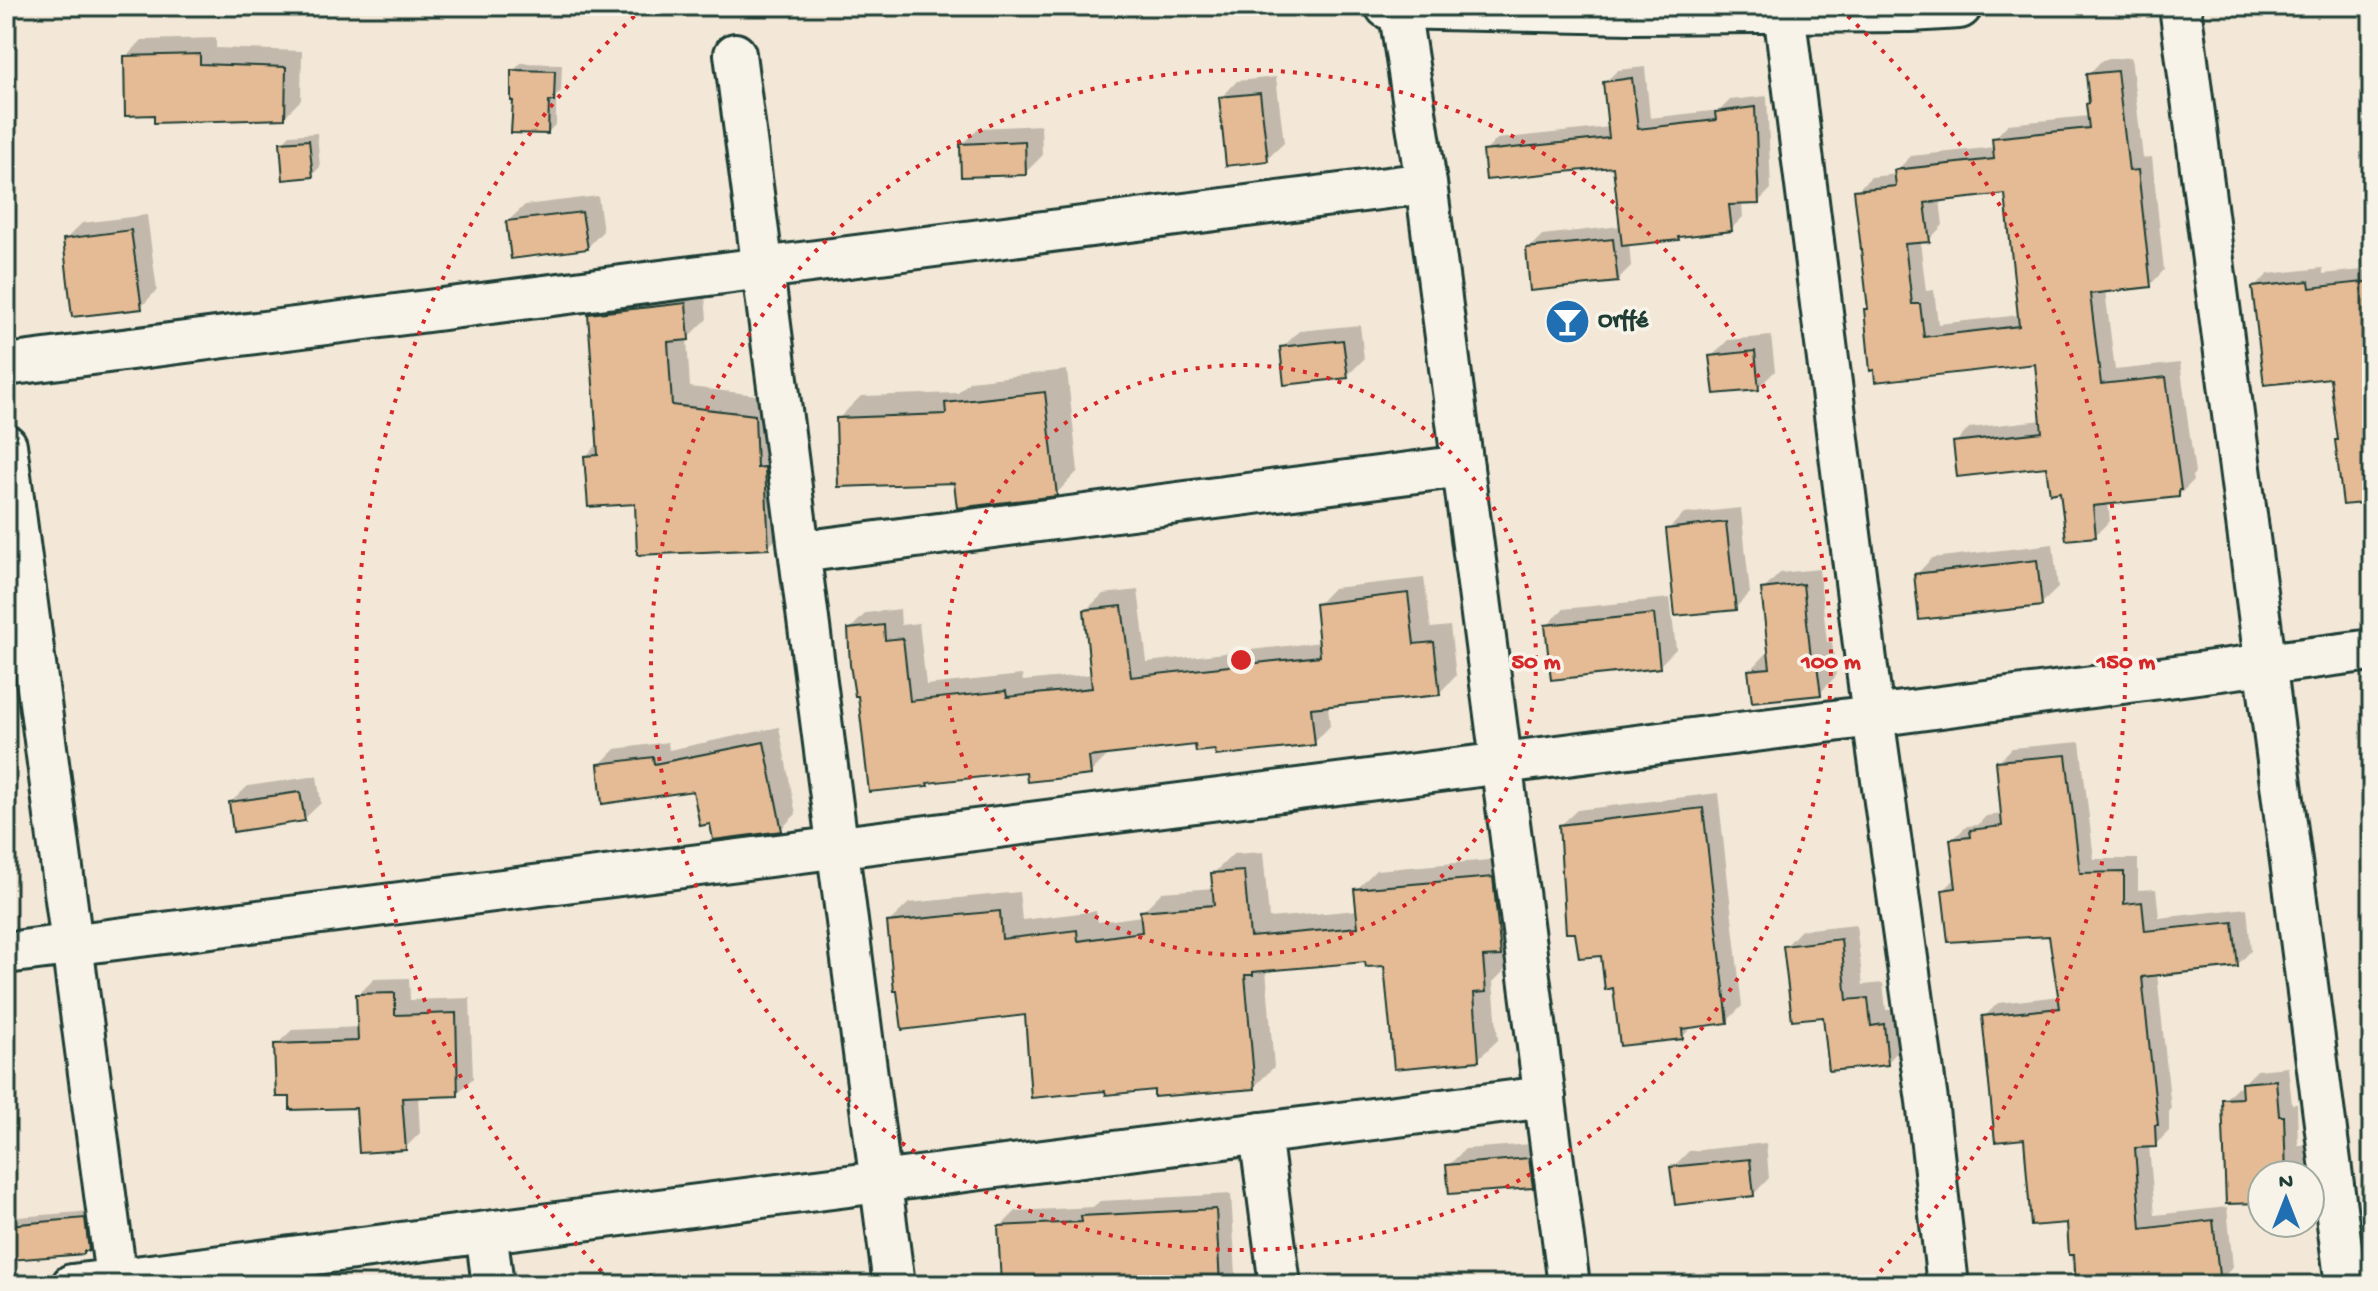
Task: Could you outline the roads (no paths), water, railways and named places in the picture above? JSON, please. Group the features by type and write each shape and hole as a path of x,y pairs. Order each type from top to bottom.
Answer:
{"main road":[{"path":"1388,6 1631,11 1959,6"}],"street":[{"path":"2180,6 2346,1285"},
{"path":"1399,7 1426,183 1569,1285"},
{"path":"1784,11 1873,716 1927,1101 1948,1285"},
{"path":"735,54 893,1273 860,1285"},
{"path":"6,365 1426,183"},
{"path":"6,445 117,1282"},
{"path":"800,552 1463,466"},
{"path":"6,953 2372,650"},
{"path":"72,1285 117,1282 1545,1097"},
{"path":"1260,1133 1280,1285"},
{"path":"486,1232 493,1285"}],"place":[{"name":"Orffé","path":"1567,321"}]}
